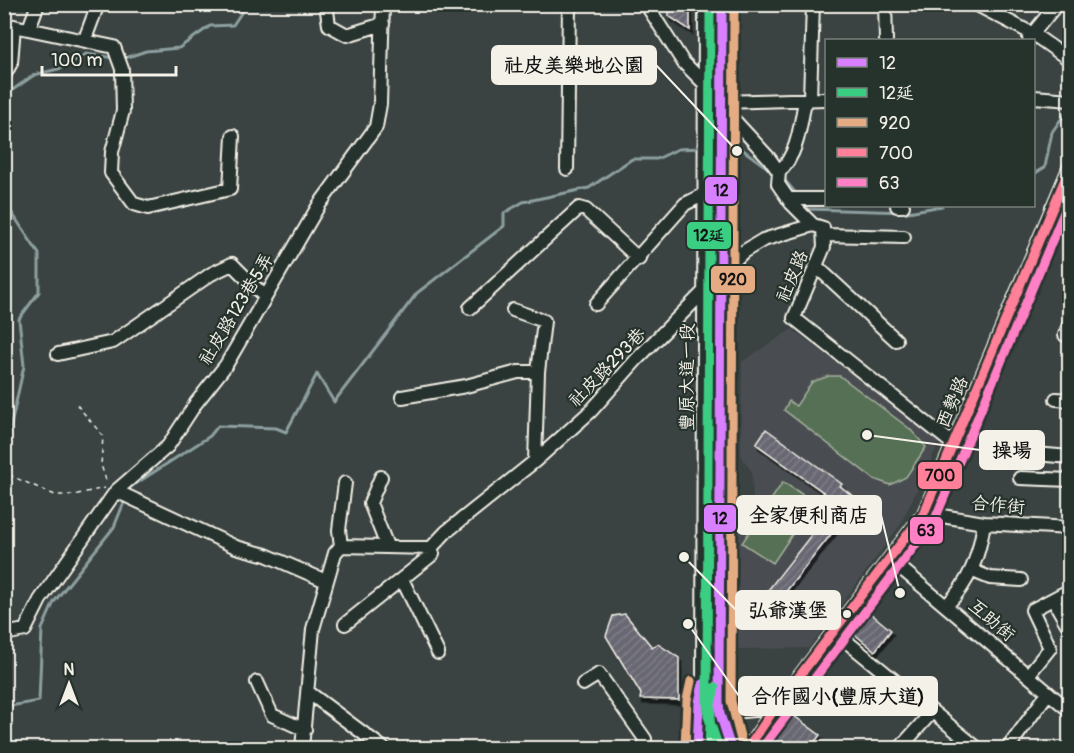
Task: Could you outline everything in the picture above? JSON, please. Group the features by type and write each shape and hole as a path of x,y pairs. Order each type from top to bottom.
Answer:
{"street":[{"path":"29,28 38,4"},
{"path":"85,39 98,4"},
{"path":"326,4 329,25 347,35 382,24"},
{"name":"社皮路123巷5弄","path":"4,634 24,630 40,600 116,491 168,447 196,403 226,365 319,205 376,127 380,104 383,4"},
{"path":"567,169 569,4"},
{"name":"社皮路","path":"646,4 683,62 723,102 734,120 779,172 778,184 788,199 813,225 823,228 824,247 794,318 954,444"},
{"name":"豐原大道一段","path":"705,4 703,688 715,748"},
{"name":"豐原大道一段","path":"722,4 719,701 731,748"},
{"path":"779,172 788,163 793,152 808,99 813,4"},
{"path":"885,4 886,39"},
{"path":"975,4 1030,37 1057,4"},
{"path":"4,76 11,63 9,25 69,39 85,39 114,47 122,69 123,111 112,152 111,173 134,204 148,208 230,189 233,136"},
{"path":"1035,40 1070,60"},
{"path":"1035,97 1070,100"},
{"path":"723,102 825,99"},
{"name":"西勢路","path":"748,748 775,708 924,513 1070,166"},
{"path":"596,304 639,259 685,204 704,195"},
{"path":"788,199 825,200"},
{"path":"1052,207 1070,214"},
{"path":"470,308 579,208 586,210 639,259"},
{"name":"社皮路293巷","path":"345,624 433,554 431,548 487,497 535,461 591,411 637,359 705,293 722,272 743,252 763,240 813,225"},
{"path":"824,235 904,237"},
{"path":"58,354 113,342 211,274 232,264 265,297"},
{"path":"817,267 896,340"},
{"path":"513,309 544,321 538,372 535,461"},
{"path":"1065,335 1070,322"},
{"path":"402,397 466,386 519,372 538,372"},
{"path":"1056,399 1070,400"},
{"path":"1035,454 1070,457"},
{"path":"381,477 370,503 387,546"},
{"path":"1020,478 1070,480"},
{"path":"302,748 313,629 335,553 341,546 339,530 345,483"},
{"path":"116,491 236,547 266,555 326,581"},
{"name":"合作街","path":"924,513 984,523 1070,528"},
{"path":"946,606 973,571 980,549 984,523"},
{"path":"341,546 431,548"},
{"name":"互助街","path":"890,560 1070,711"},
{"path":"973,571 990,578 1021,580"},
{"path":"402,579 438,652"},
{"path":"1029,675 1050,648 1032,610 1070,590"},
{"path":"1053,599 1067,624"},
{"path":"835,632 977,748"},
{"path":"583,684 599,675 645,739 644,748"},
{"path":"256,682 272,715 304,730"},
{"path":"697,748 699,702 703,688"},
{"path":"308,692 383,748"},
{"path":"1008,748 1048,693"},
{"path":"719,701 742,711 775,708"},
{"path":"900,748 932,712"},
{"path":"757,735 757,748"}],"path":[{"path":"9,475 55,495 73,495 109,486 101,465 104,435 77,405"}],"shaded area":[{"path":"792,329 940,441 900,525 809,648 737,649 737,516 753,502 752,472 741,456 742,362"}],"green space":[{"path":"829,376 840,376 910,429 926,447 906,477 890,485 874,479 784,410 789,401 796,406 812,382"},
{"path":"783,482 814,502 773,563 742,543"}],"building":[{"path":"681,4 690,4 690,30 669,16 669,9 681,9"},
{"path":"766,429 842,484 840,486 858,500 773,608 761,599 837,502 756,444"},
{"path":"863,607 891,630 875,651 847,628"},
{"path":"625,614 652,647 658,644 679,658 679,700 640,699 641,694 606,636 613,616"},
{"path":"790,713 820,735 810,748 784,748 771,739"}],"waterway":[{"path":"122,59 146,51 179,48 210,26 233,25 247,4"},
{"path":"4,96 34,75 62,68 86,54 115,58"},
{"path":"1035,173 1045,167 1052,132 1068,109"},
{"path":"723,148 739,147 772,171"},
{"path":"127,494 129,488 210,436 218,426 276,428 286,432 317,374 334,402 417,293 504,226 504,213 523,202 589,188 632,159 657,159 678,149 702,148"},
{"path":"783,178 798,196"},
{"path":"803,204 807,209 908,212 936,207"},
{"path":"4,211 12,213 39,254 39,292 19,319 24,366 4,457"},
{"path":"4,707 39,701 42,629 54,602 114,527 125,500"}],"transit line":[{"name":"12延","path":"710,4 707,701 708,716 719,748"},
{"name":"12","path":"722,4 719,701 720,714 731,748"},
{"name":"920","path":"734,4 731,701 742,744"},
{"name":"700","path":"748,748 775,708 924,513 1070,167"},
{"name":"63","path":"762,748 935,519 1070,198"},
{"name":"920","path":"685,747 687,700 691,681"},
{"name":"12","path":"697,748 699,702 703,684"},
{"name":"12延","path":"709,748 711,704 715,687"}],"place":[{"name":"社皮美樂地公園","path":"737,151"},
{"name":"操場","path":"867,435"},
{"name":"弘爺漢堡","path":"684,557"},
{"name":"全家便利商店","path":"900,593"},
{"name":"合作國小(豐原大道)","path":"688,624"}]}
